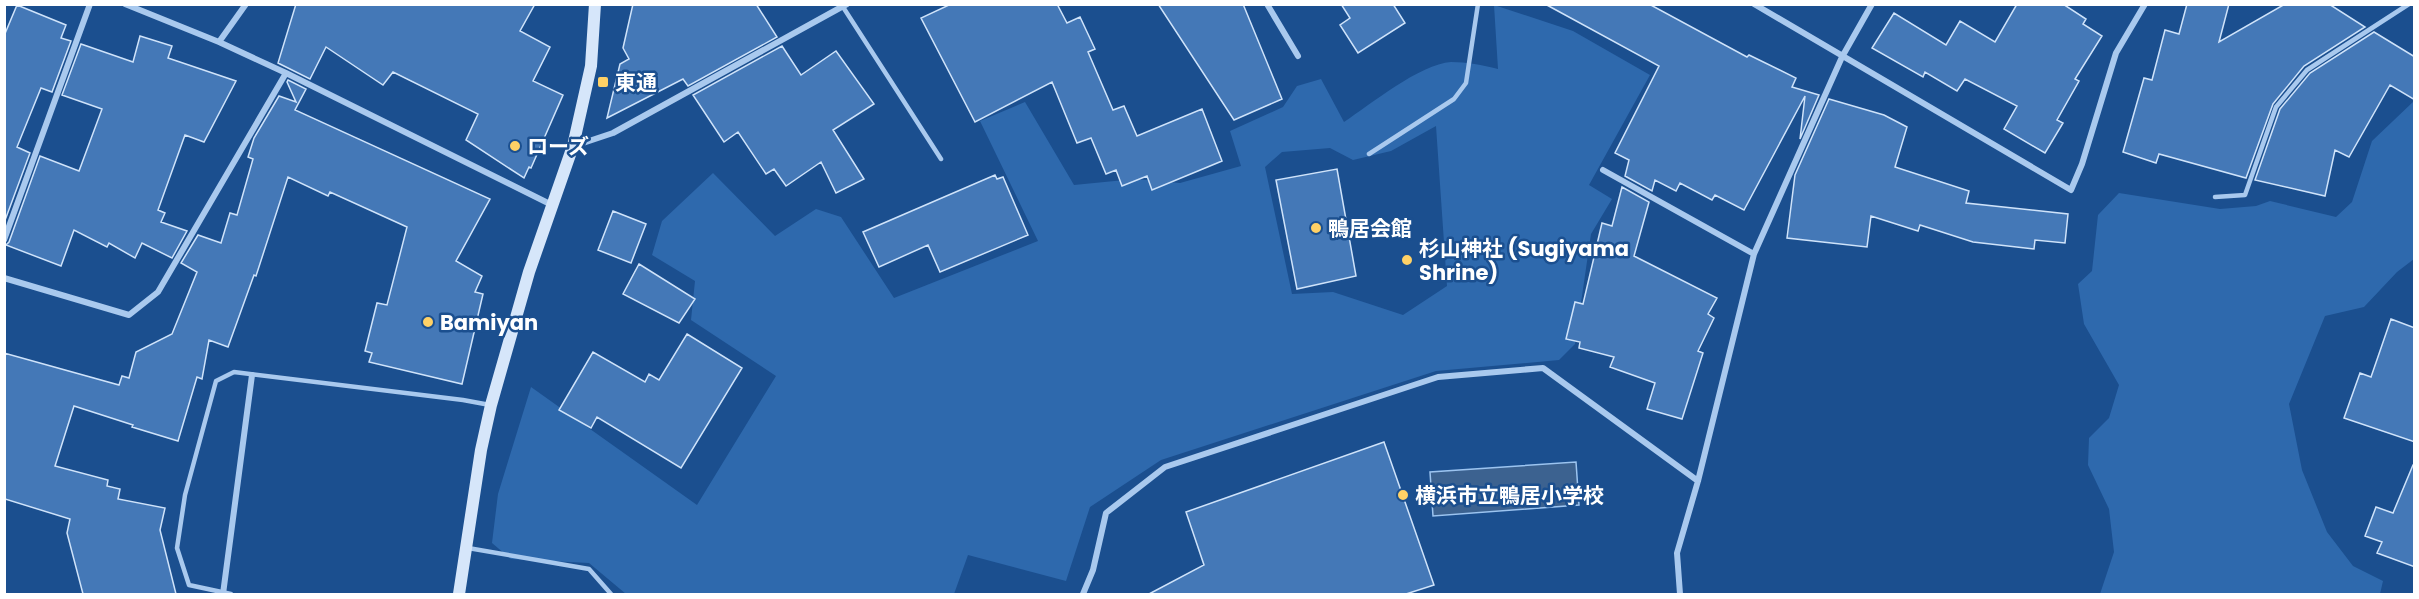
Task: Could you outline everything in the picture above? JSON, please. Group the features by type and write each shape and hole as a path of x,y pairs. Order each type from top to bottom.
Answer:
{"street":[{"path":"4,240 90,4"},
{"path":"125,4 219,42 286,73 552,205"},
{"path":"219,42 246,4"},
{"path":"459,594 481,450 491,405 529,272 573,147 591,66 595,4"},
{"path":"1267,4 1298,56"},
{"path":"1754,4 2071,190 2082,164 2116,54 2145,4"},
{"path":"1680,594 1677,553 1698,481 1754,254 1842,57 1872,4"},
{"path":"573,147 613,133 845,6"},
{"path":"4,278 129,315 158,292 286,73"},
{"path":"1603,170 1754,254"},
{"path":"1083,594 1093,570 1106,513 1165,467 1438,377 1544,368 1698,481"},
{"path":"223,594 252,375"}],"lane":[{"path":"1369,154 1454,99 1466,83 1478,4"},
{"path":"2215,197 2245,195 2276,107 2307,70 2409,4"},
{"path":"845,6 941,159"},
{"path":"231,594 189,585 177,548 185,495 216,381 234,372 463,399 491,405"},
{"path":"466,547 589,569 611,594"}],"shaded area":[{"path":"1494,5 1573,31 1650,75 1589,185 1612,199 1591,234 1575,344 1559,360 1436,371 1161,460 1090,507 1066,581 968,555 954,594 626,594 589,563 511,559 492,543 498,494 531,387 697,505 776,376 691,320 695,281 652,255 662,221 713,173 775,236 816,209 841,217 894,298 1038,241 980,121 1025,102 1074,185 1135,179 1180,183 1241,166 1230,131 1283,107 1297,86 1321,79 1344,122 1396,86 1439,64 1463,63 1498,69","holes":["1436,126 1447,286 1403,315 1333,292 1292,294 1265,167 1282,152 1330,148 1353,160 1391,151"]},
{"path":"2414,101 2414,259 2397,272 2364,307 2325,316 2289,404 2302,470 2327,532 2353,566 2383,581 2380,594 2100,594 2114,552 2109,509 2088,465 2089,438 2109,418 2119,385 2084,324 2078,284 2092,271 2098,215 2119,193 2220,209 2256,206 2270,201 2336,217 2352,202 2372,141"},
{"path":"1576,462 1579,505 1433,516 1430,472"}],"building":[{"path":"296,4 535,4 520,31 550,47 533,81 563,95 531,168 529,167 524,178 466,140 478,114 393,72 383,85 326,47 310,79 278,63"},
{"path":"633,4 756,4 777,37 688,86 683,79 607,118 620,64 629,59 623,48"},
{"path":"951,4 1057,4 1067,23 1080,17 1095,49 1088,52 1113,110 1124,106 1137,136 1202,109 1222,161 1152,190 1147,176 1122,186 1116,170 1106,174 1091,138 1077,143 1052,82 975,122 921,18"},
{"path":"1158,4 1243,4 1282,99 1234,120"},
{"path":"1341,4 1393,4 1405,23 1358,53 1340,25 1350,18"},
{"path":"1545,4 1649,4 1747,57 1749,55 1796,78 1792,87 1819,95 1800,139 1805,96 1744,210 1715,195 1712,200 1680,183 1676,191 1655,180 1652,191 1625,176 1629,160 1615,153 1659,66"},
{"path":"2017,4 2063,4 2086,19 2083,24 2102,36 2075,79 2079,81 2057,120 2063,123 2045,153 2004,129 2017,106 1965,79 1957,91 1925,72 1923,77 1872,48 1894,13 1946,45 1960,21 1995,42"},
{"path":"2187,4 2229,4 2219,42 2285,4 2329,4 2365,27 2304,66 2273,104 2246,178 2159,154 2156,163 2123,152 2144,78 2152,80 2165,30 2179,34"},
{"path":"17,5 66,25 61,38 71,41 52,92 41,88 17,147 30,153 4,223 4,36"},
{"path":"2374,32 2415,57 2415,100 2390,85 2349,157 2335,150 2325,196 2255,180 2280,109 2310,73"},
{"path":"140,36 172,46 168,58 236,81 204,142 185,135 158,210 165,213 161,222 187,231 172,258 142,243 135,258 109,243 107,247 74,230 61,266 6,245 40,156 79,171 102,109 62,95 81,44 133,62"},
{"path":"782,46 801,75 836,51 874,104 833,130 864,179 836,193 821,162 786,186 774,169 766,174 738,132 724,142 693,95"},
{"path":"288,80 306,89 295,110 490,199 456,261 482,276 475,292 483,294 462,384 369,362 372,353 365,351 377,303 387,305 407,227 330,192 328,196 288,177 256,276 254,275 228,347 209,340 202,379 197,377 178,441 74,406 55,466 108,480 107,486 120,489 118,499 165,508 160,530 176,594 83,594 67,533 70,519 5,499 4,353 119,385 122,376 129,378 136,352 172,334 197,272 181,263 198,235 221,243 230,213 237,215 253,159 248,157 254,138 279,96 296,102"},
{"path":"1829,99 1884,115 1907,127 1895,167 1969,191 1966,203 2068,214 2065,243 2035,240 2034,249 1973,242 1920,225 1918,231 1871,216 1867,247 1787,238 1795,175"},
{"name":"鴨居会館","path":"1337,169 1356,276 1297,289 1276,180"},
{"path":"995,175 997,179 1003,177 1028,235 940,272 928,245 879,267 863,232"},
{"path":"1622,187 1649,202 1634,256 1717,298 1708,314 1714,318 1698,351 1703,353 1682,419 1647,409 1655,383 1610,367 1614,357 1579,348 1580,342 1566,339 1575,302 1583,304 1602,223 1612,226"},
{"path":"613,211 646,224 631,263 598,250"},
{"path":"639,264 695,299 679,323 623,294"},
{"path":"2391,319 2415,328 2415,442 2344,418 2360,373 2371,377"},
{"path":"687,334 742,368 681,468 597,417 591,428 559,410 593,352 645,382 649,374 659,380"},
{"path":"1384,442 1434,585 1406,594 1149,594 1204,565 1186,512"},
{"path":"2413,465 2415,465 2415,567 2377,553 2382,542 2365,536 2376,507 2393,513"}],"place":[{"name":"東通","path":"603,82"},
{"name":"ローズ","path":"515,146"},
{"name":"鴨居会館","path":"1316,228"},
{"name":"杉山神社 (Sugiyama Shrine)","path":"1407,260"},
{"name":"Bamiyan","path":"428,322"},
{"name":"横浜市立鴨居小学校","path":"1403,495"}]}
